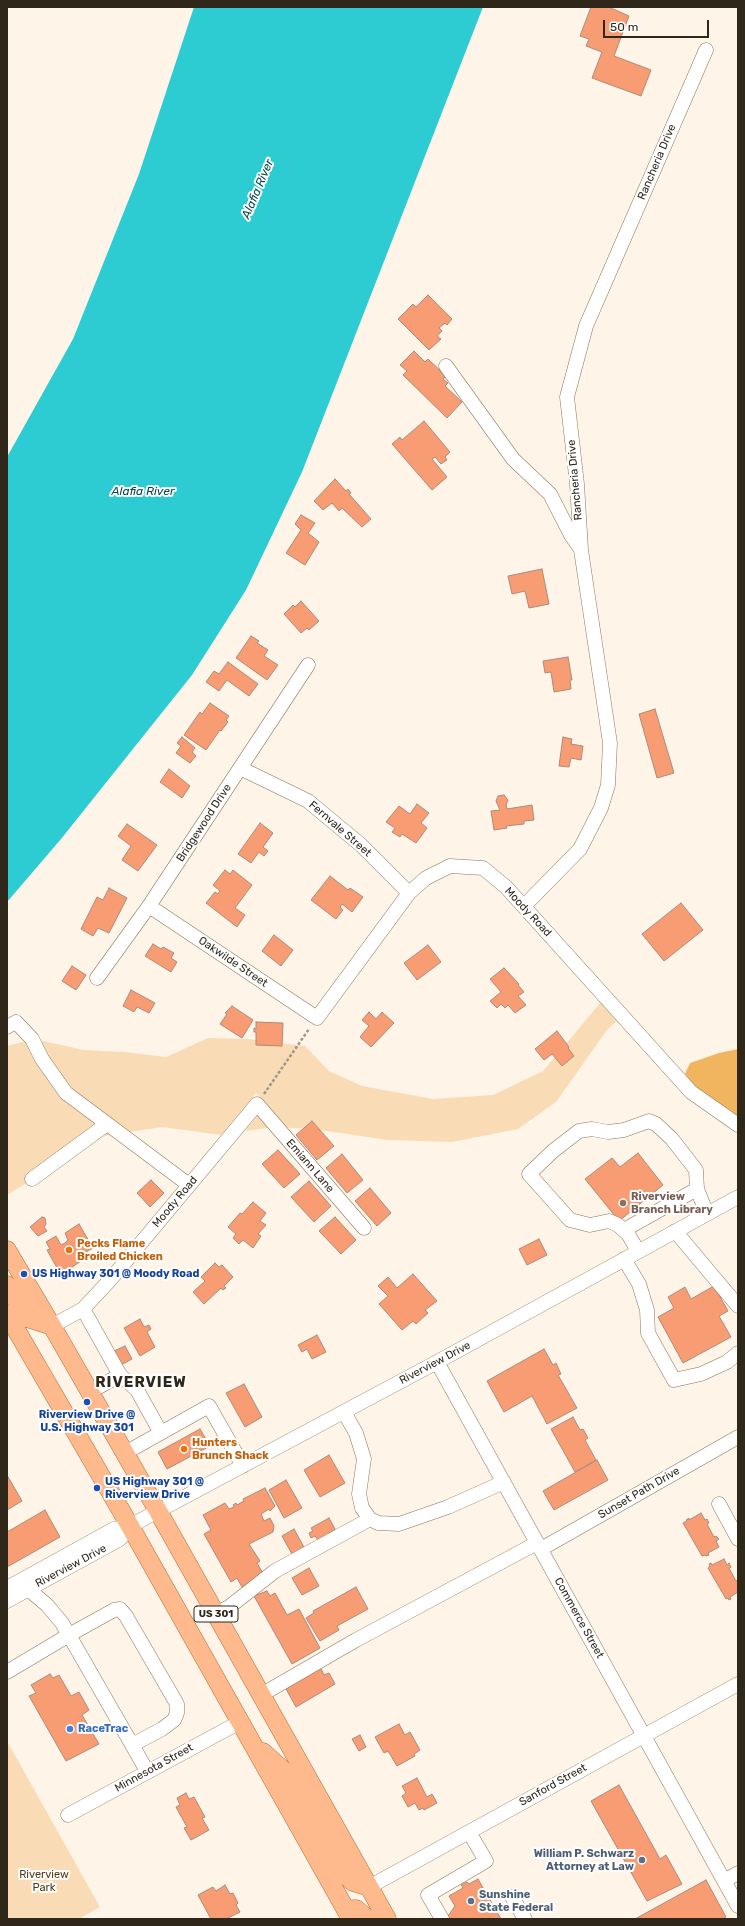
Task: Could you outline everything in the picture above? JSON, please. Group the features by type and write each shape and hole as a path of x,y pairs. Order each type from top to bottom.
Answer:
{"main road":[{"name":"US 301","path":"7,1250 158,1511 387,1919"},
{"path":"7,1285 27,1318 52,1326"},
{"name":"US 301","path":"7,1314 130,1526 348,1915"},
{"path":"252,1742 283,1770 342,1872 353,1882 369,1887"},
{"path":"348,1915 356,1909 368,1919"}],"street":[{"name":"Rancheria Drive","path":"524,906 580,849 600,808 608,784 610,743 581,550 577,484 567,397 586,326 706,50"},
{"path":"446,366 513,459 550,494 571,535 581,550"},
{"name":"Bridgewood Drive","path":"97,978 149,906 308,665"},
{"name":"Fernvale Street","path":"240,768 308,801 361,845 409,893"},
{"name":"Moody Road","path":"317,1018 409,893 426,878 450,866 482,868 506,886 691,1092 738,1125"},
{"name":"Oakwilde Street","path":"149,906 317,1018"},
{"path":"7,1028 16,1022 32,1039 42,1059 66,1093 189,1185"},
{"name":"Moody Road","path":"52,1326 84,1309 257,1104"},
{"name":"Emiann Lane","path":"257,1104 364,1228"},
{"path":"638,1251 628,1234 618,1225 609,1221 590,1225 570,1220 529,1174 552,1151 579,1131 592,1129 608,1132 624,1130 648,1121 656,1124 684,1153 696,1170 697,1189 707,1214"},
{"path":"32,1179 107,1124"},
{"path":"624,1230 697,1189"},
{"name":"Riverview Drive","path":"7,1588 114,1529 130,1526 344,1412 738,1197"},
{"path":"675,1231 738,1306"},
{"path":"624,1259 639,1284 647,1310 648,1333 674,1380 701,1374 727,1362 738,1353"},
{"path":"84,1309 120,1375 137,1390 161,1433"},
{"name":"Commerce Street","path":"437,1362 738,1906"},
{"path":"90,1392 120,1375"},
{"path":"124,1453 209,1406 243,1466"},
{"path":"344,1412 356,1433 364,1459 360,1494 362,1508 370,1519 378,1523 400,1524 448,1507 504,1482"},
{"name":"Sunset Path Drive","path":"261,1695 356,1640 539,1546 738,1437"},
{"path":"719,1504 738,1539"},
{"path":"215,1614 230,1607 276,1571 370,1519"},
{"name":"Riverview Drive","path":"7,1601 120,1539 130,1526"},
{"path":"28,1589 47,1605 69,1635 147,1771"},
{"path":"7,1672 69,1635 114,1610 120,1609 126,1616 177,1704 178,1713 174,1720 162,1729 132,1744"},
{"name":"Sanford Street","path":"369,1887 738,1684"},
{"name":"Minnesota Street","path":"68,1814 240,1722"},
{"path":"442,1919 428,1895 486,1861 469,1832"},
{"path":"722,1878 738,1873"},
{"path":"512,1897 525,1919"}],"path":[{"path":"266,1090 305,1036"}],"green space":[{"path":"601,1002 617,1021 607,1030 556,1102 518,1129 452,1142 388,1140 313,1129 274,1127 245,1131 267,1104 256,1093 221,1135 162,1127 104,1136 7,1195 7,1046 34,1039 84,1050 124,1052 166,1057 208,1038 248,1039 305,1046 329,1071 362,1086 433,1099 493,1095 543,1071"},
{"name":"Riverview Park","path":"7,1741 100,1907 79,1919 7,1919"}],"shaded area":[{"path":"738,1049 738,1116 695,1086 685,1074 690,1063 719,1053"}],"water":[{"name":"Alafia River","path":"194,7 483,7 302,472 246,590 192,675 61,839 7,902 7,457 73,339 139,174"}],"building":[{"path":"591,7 611,7 629,16 614,56 651,70 641,96 592,78 602,52 586,46 589,39 580,36"},
{"path":"428,295 452,319 447,325 445,323 439,328 442,331 437,336 441,339 429,350 398,319 413,304 416,307"},
{"path":"414,351 425,362 428,359 446,376 443,379 448,383 445,386 462,402 447,418 403,375 407,371 400,365"},
{"path":"424,421 450,452 445,457 447,460 441,464 435,457 432,459 447,477 432,490 392,444 400,437 402,440"},
{"path":"335,479 346,491 348,489 351,493 349,494 371,519 362,527 342,508 339,511 332,503 323,510 314,501"},
{"path":"301,515 315,523 308,533 319,542 305,565 286,553 301,530 295,524"},
{"path":"542,569 549,604 529,608 525,591 512,594 508,576"},
{"path":"301,601 319,621 309,630 307,628 301,633 284,614 293,605 295,607"},
{"path":"251,636 259,641 257,643 268,650 264,656 278,665 267,680 236,658"},
{"path":"568,657 572,680 570,680 571,689 554,692 551,672 545,673 543,661"},
{"path":"228,662 258,684 249,696 227,680 219,691 206,682 214,671 219,674"},
{"path":"210,703 229,716 226,720 228,722 221,731 220,730 206,750 184,735 200,712 202,714"},
{"path":"655,709 674,773 657,778 639,714"},
{"path":"182,737 195,748 192,752 196,756 190,763 176,753 181,746 177,743"},
{"path":"563,737 572,739 571,744 583,746 581,760 571,758 569,767 559,766"},
{"path":"169,769 190,786 182,798 160,782"},
{"path":"504,795 508,800 506,805 507,809 532,805 534,820 524,821 524,824 506,826 507,828 494,830 491,811 500,810 496,801 498,796"},
{"path":"417,804 429,813 421,823 427,828 416,843 402,834 400,837 392,832 395,828 386,822 399,806 410,814"},
{"path":"260,823 273,833 263,847 268,851 264,856 259,852 251,863 238,854"},
{"path":"127,824 157,845 138,871 122,860 131,846 118,836"},
{"path":"225,870 230,874 233,870 252,885 235,908 245,915 237,927 206,903 215,892 218,894 220,891 213,885"},
{"path":"330,876 348,890 350,888 363,897 352,912 342,904 340,907 343,910 336,919 311,900"},
{"path":"109,888 127,898 109,933 98,928 93,936 81,929 97,897 103,900"},
{"path":"681,903 703,930 664,961 642,934"},
{"path":"274,935 293,950 281,966 262,951"},
{"path":"153,944 161,949 163,947 174,953 171,958 177,962 171,972 145,956"},
{"path":"428,945 441,962 417,980 404,963"},
{"path":"72,966 86,975 76,990 62,981"},
{"path":"504,968 519,984 518,985 524,992 518,996 526,1005 515,1013 508,1005 505,1008 501,1004 497,1008 490,1001 501,992 490,979"},
{"path":"131,990 155,1003 149,1013 137,1007 134,1012 123,1006"},
{"path":"232,1006 253,1020 242,1038 220,1024 227,1014 225,1013"},
{"path":"369,1012 376,1019 382,1012 394,1023 371,1047 360,1037 369,1026 362,1020"},
{"path":"256,1022 283,1023 282,1046 256,1045 256,1032 254,1032 254,1028 256,1029"},
{"path":"557,1031 574,1056 562,1066 552,1054 544,1060 535,1049"},
{"path":"312,1121 334,1146 317,1160 296,1135"},
{"path":"278,1150 300,1174 284,1188 262,1164"},
{"name":"Riverview Branch Library","path":"638,1153 663,1185 619,1221 585,1179 612,1158 620,1167"},
{"path":"342,1154 363,1180 347,1193 326,1168"},
{"path":"151,1180 164,1193 150,1207 137,1193"},
{"path":"309,1181 331,1206 314,1222 291,1197"},
{"path":"370,1188 391,1213 377,1226 355,1201"},
{"path":"253,1202 266,1213 260,1221 266,1225 258,1234 261,1236 253,1248 243,1240 239,1244 233,1238 236,1234 228,1227 240,1213 242,1214"},
{"path":"42,1217 45,1218 46,1224 44,1227 47,1231 38,1236 30,1227"},
{"path":"335,1217 356,1240 341,1254 319,1231"},
{"name":"Pecks Flame Broiled Chicken","path":"79,1224 93,1248 86,1252 88,1256 61,1275 47,1250 50,1249 46,1242 56,1236 61,1245 65,1243 68,1240 65,1233"},
{"path":"539,1239 547,1255 527,1265 519,1249"},
{"path":"215,1263 219,1267 222,1265 233,1277 224,1286 226,1288 223,1290 221,1288 204,1304 193,1292 205,1281 201,1277"},
{"path":"413,1274 437,1301 425,1310 428,1313 416,1324 413,1321 402,1330 379,1304 388,1296 378,1286 388,1277 397,1288"},
{"path":"714,1286 728,1311 719,1316 731,1337 683,1363 658,1317 674,1308 668,1297 685,1287 691,1299"},
{"path":"140,1319 144,1327 149,1325 151,1329 147,1332 155,1347 140,1356 124,1328"},
{"path":"317,1335 326,1352 312,1359 307,1349 302,1352 298,1345"},
{"path":"125,1346 132,1359 119,1366 112,1352"},
{"path":"544,1349 553,1365 556,1363 561,1374 558,1375 577,1408 547,1424 532,1396 504,1412 487,1381"},
{"path":"244,1384 262,1417 245,1427 226,1393"},
{"path":"573,1417 580,1430 583,1429 588,1438 585,1440 596,1460 575,1472 551,1429"},
{"name":"Hunters Brunch Shack","path":"200,1429 210,1446 167,1469 158,1452"},
{"path":"329,1455 345,1483 320,1497 304,1470"},
{"path":"597,1460 608,1480 554,1510 543,1491"},
{"path":"7,1475 22,1501 7,1510"},
{"path":"286,1480 302,1508 284,1518 269,1490"},
{"path":"265,1488 275,1506 270,1511 269,1509 261,1514 264,1521 270,1518 274,1526 273,1532 249,1544 260,1561 257,1563 264,1575 242,1587 237,1578 231,1582 204,1534 211,1530 203,1515 225,1503 229,1509 234,1507 233,1505 236,1503 237,1505 244,1501 243,1499"},
{"path":"45,1510 60,1537 7,1567 7,1532"},
{"path":"701,1513 705,1520 707,1519 709,1523 707,1524 714,1537 716,1536 719,1539 716,1541 719,1547 708,1553 709,1555 706,1556 702,1556 683,1523 689,1518 689,1520"},
{"path":"329,1518 335,1529 329,1533 330,1536 319,1542 315,1536 311,1538 309,1533 313,1531 311,1528"},
{"path":"294,1529 305,1549 293,1556 282,1536"},
{"path":"724,1559 727,1565 729,1563 731,1567 729,1568 736,1581 738,1580 738,1592 730,1597 731,1599 729,1600 728,1598 726,1599 708,1568 710,1566 709,1564 711,1563 712,1565"},
{"path":"309,1568 319,1586 302,1595 292,1578"},
{"path":"356,1587 368,1609 337,1626 339,1630 320,1641 306,1618 314,1613 313,1611"},
{"path":"267,1591 270,1596 275,1593 287,1615 299,1609 320,1648 292,1664 254,1596"},
{"path":"320,1667 324,1675 329,1673 335,1684 296,1707 285,1687"},
{"name":"RaceTrac","path":"50,1674 53,1678 59,1675 71,1696 79,1692 89,1710 82,1715 99,1744 66,1761 29,1696 36,1693 31,1685"},
{"path":"399,1724 405,1735 410,1732 420,1750 414,1754 415,1756 397,1766 388,1751 384,1753 375,1737"},
{"path":"360,1735 366,1747 359,1751 352,1739"},
{"path":"417,1778 427,1797 432,1794 437,1803 424,1810 423,1808 419,1810 415,1803 408,1807 402,1796 406,1793 402,1786"},
{"path":"619,1785 660,1859 666,1855 682,1884 647,1901 591,1801"},
{"path":"186,1793 189,1799 194,1797 205,1817 202,1818 209,1830 191,1840 184,1828 187,1827 176,1807 180,1805 177,1798"},
{"name":"Sunshine State Federal","path":"478,1879 501,1919 446,1919 455,1906 449,1896 463,1888 461,1885 467,1882 469,1884"},
{"path":"706,1880 726,1917 723,1919 635,1919"},
{"path":"225,1885 230,1894 233,1893 238,1903 236,1905 240,1912 226,1919 211,1919 198,1895 213,1887 216,1891"}],"place":[{"name":"Riverview Branch Library","path":"623,1203"},
{"name":"Pecks Flame Broiled Chicken","path":"69,1250"},
{"name":"US Highway 301 @ Moody Road","path":"24,1274"},
{"name":"Riverview Drive @ U.S. Highway 301","path":"87,1402"},
{"name":"Hunters Brunch Shack","path":"184,1449"},
{"name":"US Highway 301 @ Riverview Drive","path":"97,1488"},
{"name":"RaceTrac","path":"70,1729"},
{"name":"William P. Schwarz Attorney at Law","path":"642,1860"},
{"name":"Sunshine State Federal","path":"471,1901"}],"district":[{"name":"RIVERVIEW","path":"141,1383"}]}
